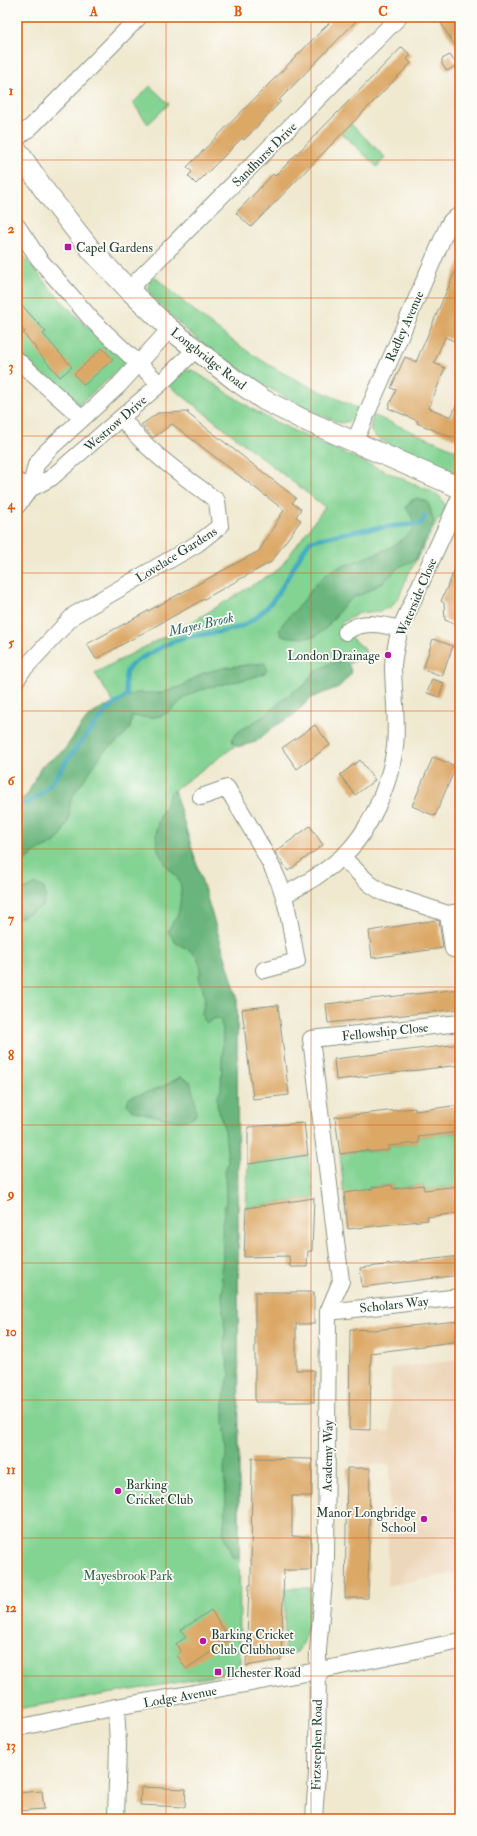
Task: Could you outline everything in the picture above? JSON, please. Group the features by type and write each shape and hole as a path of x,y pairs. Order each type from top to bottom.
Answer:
{"main road":[{"name":"Longbridge Road","path":"17,150 45,191 92,251 130,291 170,329 195,350 264,400 354,443 460,488"}],"street":[{"path":"17,138 32,126 139,17"},
{"name":"Sandhurst Drive","path":"130,291 139,279 399,17"},
{"name":"Radley Avenue","path":"354,443 448,226 451,221 460,215"},
{"path":"17,226 39,259 88,314 160,384"},
{"name":"Westrow Drive","path":"17,506 23,485 47,451 140,364 170,329"},
{"name":"Westrow Drive","path":"23,485 51,478 122,418 195,350"},
{"path":"17,360 82,418"},
{"name":"Lovelace Gardens","path":"17,679 22,671 74,615 197,544 220,526 217,501 158,456 122,418"},
{"name":"Waterside Close","path":"284,895 302,886 342,857 369,821 386,786 395,747 393,665 400,629 460,497"},
{"path":"346,632 353,627 362,624 390,626 400,629"},
{"path":"201,796 227,788 257,838 284,895 296,961 264,970"},
{"path":"342,857 370,884 382,892 454,913 453,949 460,948"},
{"name":"Fellowship Close","path":"328,1312 340,1281 311,1039 460,1023"},
{"name":"Scholars Way","path":"328,1312 460,1297"},
{"name":"Academy Way","path":"317,1671 326,1558 328,1312"},
{"name":"Lodge Avenue","path":"17,1728 116,1707 317,1671 460,1641"},
{"name":"Fitzstephen Road","path":"314,1819 317,1773 317,1671"},
{"path":"116,1707 118,1744 116,1819"}],"shaded area":[{"name":"Manor Longbridge School","path":"460,1360 460,1572 387,1586 390,1465 349,1464 350,1431 390,1431 391,1368"}],"green space":[{"path":"150,86 169,104 148,124 133,103"},
{"path":"351,124 385,157 377,167 342,133"},
{"path":"17,243 19,250 53,292 86,326 129,361 75,408 17,354"},
{"path":"154,276 216,329 250,353 294,379 359,409 356,415 350,421 340,423 319,414 259,382 221,357 185,329 152,297 149,289 149,281"},
{"name":"Mayesbrook Park","path":"183,371 194,371 260,414 296,432 437,494 444,503 445,516 444,520 439,518 408,575 399,597 391,607 380,611 359,613 341,623 353,640 363,647 366,652 174,790 237,996 240,1672 17,1709 17,805 25,802 114,704 95,673 192,622 279,569 325,507 166,383"},
{"path":"373,415 460,452 460,475 378,439 370,430"},
{"path":"417,498 428,502 434,522 415,560 399,567 385,581 365,593 354,597 344,605 326,628 316,636 303,638 282,636 279,631 283,624 325,575 336,568 368,557 393,546 414,528 413,520 406,507 412,500"},
{"path":"343,661 349,666 351,674 339,687 311,698 294,715 272,728 256,742 237,747 233,743 232,738 239,731 264,716 289,694 305,685 313,673 329,664"},
{"path":"265,663 267,669 265,673 193,693 186,697 172,710 160,716 132,716 130,728 122,738 104,751 74,794 70,804 69,819 61,836 55,842 35,853 17,867 17,802 27,795 41,767 64,750 86,719 95,712 135,693 162,693 182,686 201,674 228,667"},
{"path":"174,790 237,996 239,1558 233,1559 223,1534 226,1505 224,1468 227,1450 224,1423 224,1400 225,1388 230,1375 224,1344 225,1331 221,1271 223,1258 222,1224 226,1200 225,1171 228,1162 225,1131 217,1105 217,1098 221,1090 223,1030 220,1019 216,1018 206,1023 203,1020 202,1014 205,997 199,977 201,968 197,958 191,951 176,943 168,932 178,913 181,888 177,877 161,857 158,850 156,836 158,822 169,796"},
{"path":"36,884 44,888 46,896 43,906 17,919 17,894"},
{"path":"180,1077 190,1081 195,1101 196,1115 187,1120 177,1121 131,1110 127,1104 129,1098 162,1087"},
{"path":"460,1132 460,1186 424,1190 423,1185 393,1189 392,1185 372,1187 372,1189 344,1195 340,1154 368,1150 368,1152 389,1150 388,1146 418,1143 418,1137"},
{"path":"308,1155 314,1198 246,1208 248,1164"},
{"path":"285,1588 311,1588 307,1630 304,1638 297,1652 284,1655"}],"building":[{"path":"335,17 360,17 279,100 281,101 244,140 242,138 196,184 188,176 192,172 187,167"},
{"path":"438,17 460,17 460,53 445,30"},
{"path":"402,47 411,55 407,59 411,63 251,227 236,213 273,174 275,176"},
{"path":"450,55 457,65 447,71 442,64 442,59"},
{"path":"460,260 460,328 454,341 445,337 434,363 445,368 429,408 451,417 460,397 460,441 417,423 418,421 388,408 396,390 391,388 405,357 416,362"},
{"path":"17,300 46,332 43,334 72,367 60,377 35,349 36,348 23,333 25,332 17,323"},
{"path":"102,348 113,359 84,385 74,374"},
{"path":"189,412 187,413 296,498 292,503 301,509 296,517 301,520 271,562 96,659 87,644 259,551 284,510 172,424 153,438 141,425 158,413"},
{"path":"460,558 460,626 445,620 444,603 441,601"},
{"path":"433,639 453,646 442,676 423,669"},
{"path":"432,679 444,683 439,697 427,693"},
{"path":"315,725 330,745 297,769 282,748"},
{"path":"433,757 456,766 435,816 412,806"},
{"path":"360,760 375,780 355,795 340,775"},
{"path":"310,826 323,845 288,871 275,852"},
{"path":"436,920 439,921 443,948 372,958 369,931"},
{"path":"460,989 460,1009 328,1023 326,1004"},
{"path":"278,1005 289,1095 253,1099 242,1009"},
{"path":"460,1044 460,1065 336,1080 334,1059"},
{"path":"460,1105 460,1132 418,1137 419,1143 388,1146 389,1150 368,1152 368,1150 340,1154 335,1117 415,1108 415,1111"},
{"path":"304,1123 308,1155 248,1164 248,1127"},
{"path":"392,1185 393,1189 423,1185 424,1190 460,1186 460,1213 427,1217 428,1220 348,1229 344,1193 372,1189 372,1187"},
{"path":"314,1198 312,1251 308,1251 307,1267 290,1267 289,1256 244,1257 246,1208"},
{"path":"460,1256 460,1275 362,1287 360,1268"},
{"path":"255,1292 314,1292 314,1324 296,1324 296,1370 314,1370 314,1402 255,1402"},
{"path":"458,1321 460,1341 371,1353 370,1430 349,1429 350,1329 373,1330"},
{"path":"252,1458 312,1459 312,1496 292,1496 292,1536 311,1537 311,1570 284,1570 281,1660 246,1666 249,1585 251,1585"},
{"path":"347,1468 370,1468 368,1598 345,1598"},
{"name":"Barking Cricket Club Clubhouse","path":"211,1610 230,1639 186,1669 177,1655 181,1652 176,1644 186,1637 181,1630"},
{"path":"141,1787 186,1789 185,1807 140,1805"},
{"path":"42,1791 44,1809 17,1811 17,1793"}],"waterway":[{"name":"Mayes Brook","path":"17,807 29,802 45,790 108,710 127,695 125,678 128,668 132,664 174,641 183,638 227,631 251,621 270,604 310,541 337,534 392,526 421,524 425,516"}],"place":[{"name":"Capel Gardens","path":"68,247"},
{"name":"London Drainage","path":"388,655"},
{"name":"Barking Cricket Club","path":"118,1491"},
{"name":"Manor Longbridge School","path":"424,1519"},
{"name":"Barking Cricket Club Clubhouse","path":"203,1641"},
{"name":"Ilchester Road","path":"218,1672"}]}
